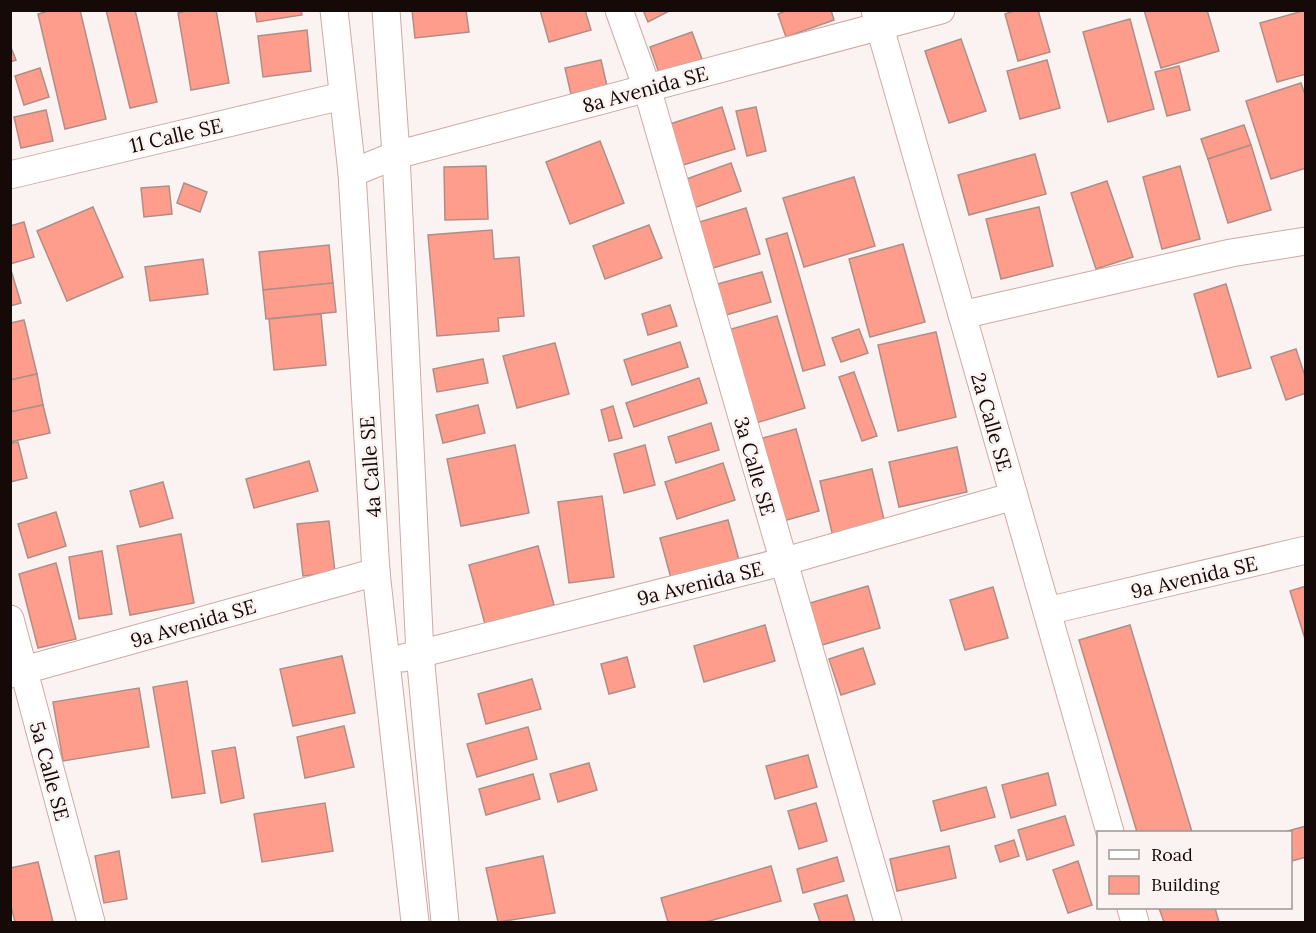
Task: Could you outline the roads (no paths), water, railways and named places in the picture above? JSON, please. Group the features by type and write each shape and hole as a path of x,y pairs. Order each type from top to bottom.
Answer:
{"street":[{"name":"4a Calle SE","path":"334,10 352,173 376,572 384,662 415,922"},
{"name":"4a Calle SE","path":"386,10 396,155 420,654 445,922"},
{"name":"3a Calle SE","path":"619,10 646,88 888,922"},
{"name":"8a Avenida SE","path":"352,173 396,155 646,88 877,19 941,10"},
{"name":"2a Calle SE","path":"877,19 1110,831"},
{"name":"11 Calle SE","path":"10,175 342,96"},
{"path":"962,315 1231,253 1305,241"},
{"name":"9a Avenida SE","path":"384,662 782,562 1014,496"},
{"name":"9a Avenida SE","path":"1047,611 1305,550"},
{"name":"9a Avenida SE","path":"17,673 376,572"},
{"name":"5a Calle SE","path":"10,619 17,673 91,922"}]}
